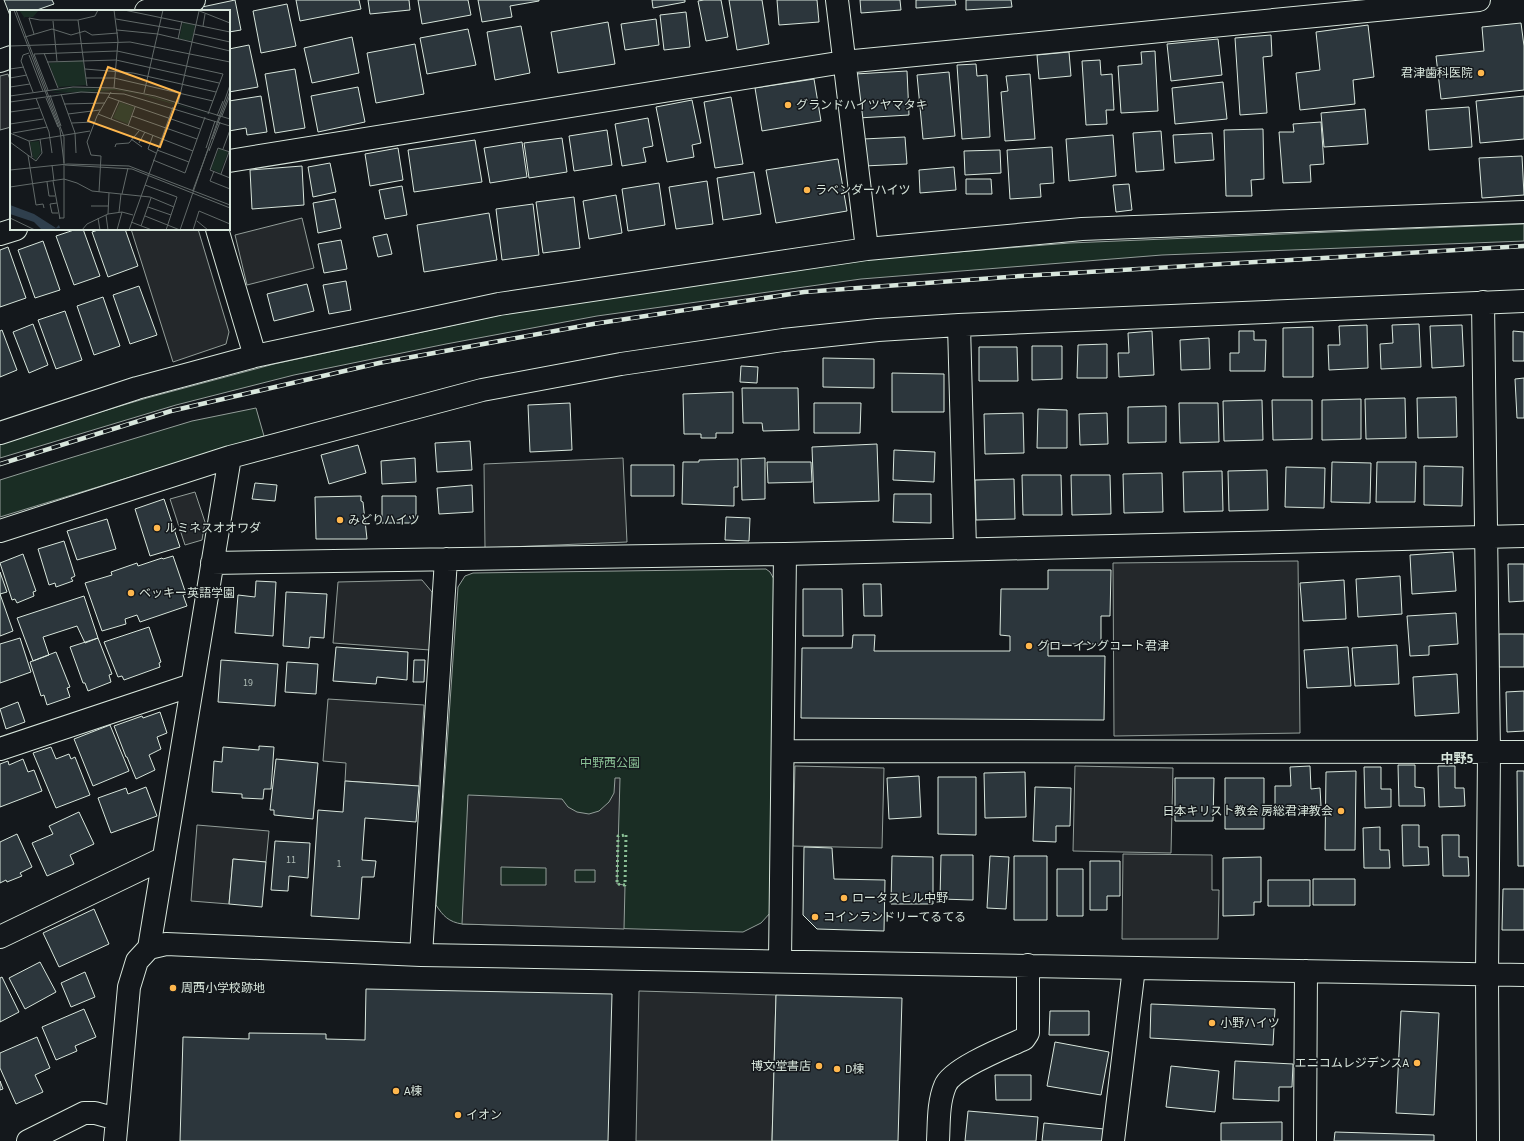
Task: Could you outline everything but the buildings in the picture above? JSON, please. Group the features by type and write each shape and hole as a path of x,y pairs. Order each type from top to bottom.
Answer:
{"street":[{"path":"154,7 194,0"},
{"path":"837,0 867,249"},
{"path":"230,161 844,62 1479,0"},
{"path":"0,60 10,57"},
{"path":"0,433 137,388 255,356 499,304 867,249 1082,229 1524,212"},
{"path":"0,234 13,230"},
{"path":"217,230 255,356"},
{"path":"0,531 230,456 482,390 621,364 783,340 878,330 959,324 1524,301"},
{"path":"1483,302 1489,753 1486,974 1488,1141"},
{"path":"959,324 965,549"},
{"path":"115,1141 129,987 137,961 149,948 230,456"},
{"path":"212,563 785,554 1524,536"},
{"path":"780,961 784,751 785,554"},
{"path":"421,955 446,559"},
{"path":"0,749 192,685"},
{"path":"784,751 1524,752"},
{"path":"0,937 164,858"},
{"path":"149,948 166,944 421,955 1524,975"},
{"path":"938,1141 939,1104 945,1084 963,1069 1024,1039 1028,1033 1028,965"},
{"path":"1113,1141 1134,968"},
{"path":"1305,1141 1306,971"},
{"path":"28,1141 84,1113 96,1113 117,1119"}],"green space":[{"path":"1524,224 1524,241 1162,255 861,279 597,316 446,344 294,375 176,405 0,458 0,442 147,398 274,364 519,311 869,259 1070,243"},
{"path":"256,408 264,436 0,517 0,480 192,421"},
{"name":"中野西公園","path":"766,569 770,572 775,581 771,912 761,923 743,932 462,924 453,922 444,915 436,905 458,587 465,576 473,573"}],"shaded area":[{"path":"8,74 10,79 10,127 0,130 0,76"},
{"path":"302,218 314,268 247,285 235,235"},
{"path":"131,230 198,230 229,332 226,344 173,362"},
{"path":"623,458 627,542 485,548 484,464"},
{"path":"195,492 205,522 202,540 185,545 170,499"},
{"path":"1298,561 1300,733 1114,736 1113,563"},
{"path":"422,580 432,592 430,650 333,643 338,582"},
{"path":"328,699 424,705 419,786 345,781 346,763 323,761"},
{"path":"795,766 884,768 882,848 793,846"},
{"path":"1075,766 1173,768 1171,853 1073,851"},
{"path":"615,778 620,778 617,884 625,885 624,929 462,924 468,795 562,799 568,807 577,812 589,814 599,811 609,802 614,793","holes":["501,867 546,868 546,885 501,885","575,870 595,870 595,882 575,882"]},
{"path":"197,825 269,831 266,862 233,859 229,904 191,901"},
{"path":"1123,854 1212,855 1212,890 1219,890 1218,939 1122,939"},
{"path":"639,991 776,995 772,1141 636,1141"}],"railway":[{"path":"0,464 171,411 379,363 593,324 804,292 1021,276 1524,246"}],"hedge":[{"path":"626,835 625,885 617,884 618,836 626,835"}],"place":[{"name":"君津歯科医院","path":"1481,73"},
{"name":"グランドハイツヤマタキ","path":"788,105"},
{"name":"ラベンダーハイツ","path":"807,190"},
{"name":"みどりハイツ","path":"340,520"},
{"name":"ルミネスオオワダ","path":"157,528"},
{"name":"ベッキー英語学園","path":"131,593"},
{"name":"グローイングコート君津","path":"1029,646"},
{"name":"日本キリスト教会 房総君津教会","path":"1341,811"},
{"name":"ロータスヒル中野","path":"844,898"},
{"name":"コインランドリーてるてる","path":"815,917"},
{"name":"周西小学校跡地","path":"173,988"},
{"name":"小野ハイツ","path":"1212,1023"},
{"name":"エニコムレジデンスA","path":"1417,1063"},
{"name":"博文堂書店","path":"819,1066"},
{"name":"D棟","path":"837,1069"},
{"name":"A棟","path":"396,1091"},
{"name":"イオン","path":"458,1115"}],"district":[{"name":"中野5","path":"1457,759"}]}
